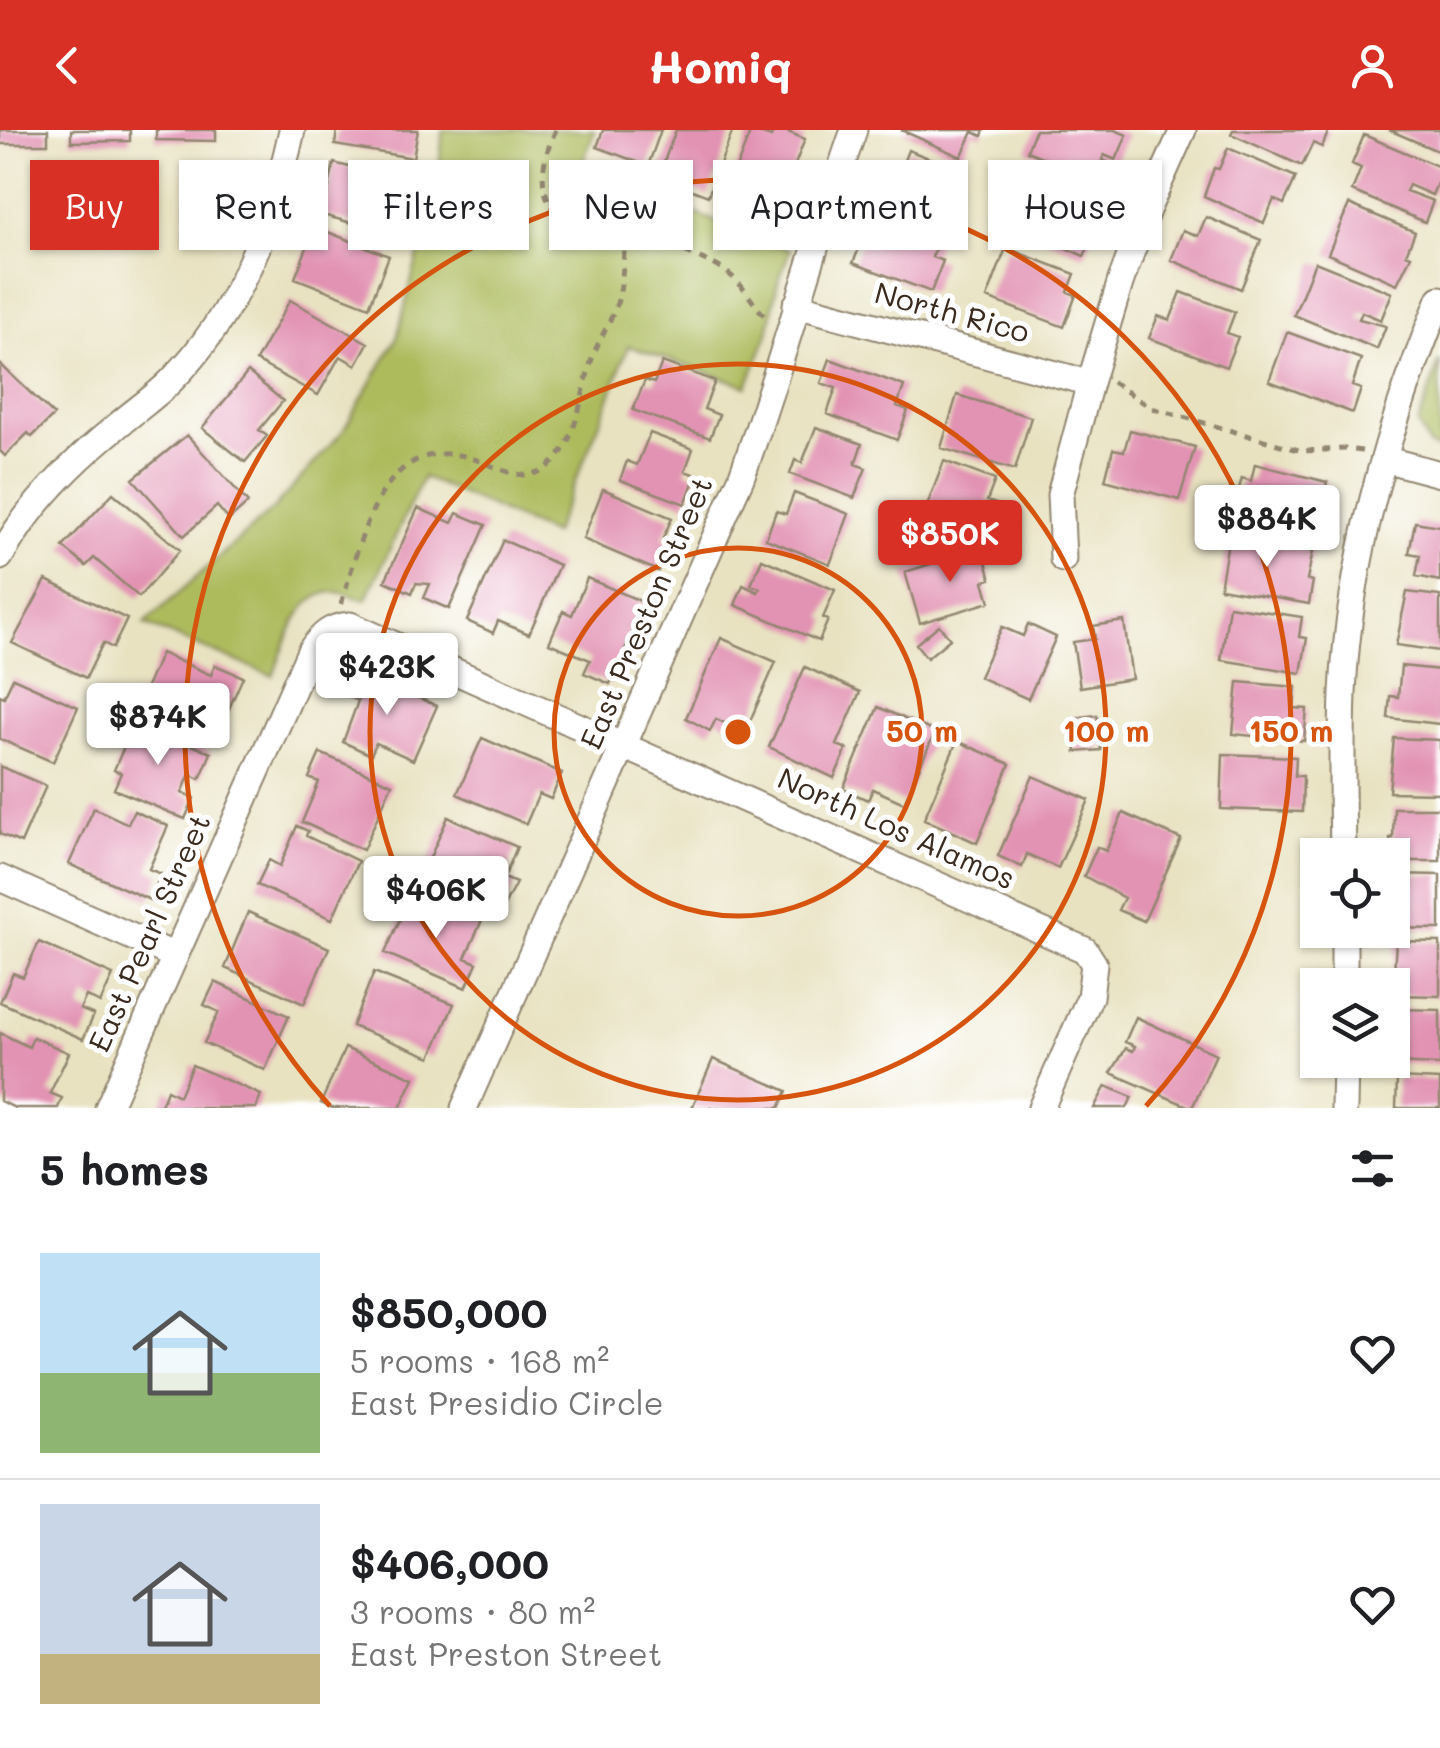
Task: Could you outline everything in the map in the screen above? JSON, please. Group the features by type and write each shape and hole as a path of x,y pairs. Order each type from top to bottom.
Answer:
{"street":[{"path":"0,556 42,496 78,459 170,383 208,339 255,255 275,200 292,130"},
{"name":"East Preston Street","path":"464,1108 741,478 854,130"},
{"path":"1063,559 1060,495 1091,380 1121,280 1182,130"},
{"path":"1343,838 1343,690 1363,548 1384,459 1440,299"},
{"name":"North Rico","path":"793,315 1091,380"},
{"path":"1384,459 1440,474"},
{"name":"North Los Alamos","path":"334,626 366,630 1085,950 1094,964 1090,998 1041,1108"},
{"name":"East Pearl Street","path":"108,1108 310,651 321,635 334,626"},
{"path":"0,878 175,956"},
{"path":"1344,1108 1345,1078"}],"path":[{"path":"549,200 540,178 556,130"},
{"path":"334,626 352,562 396,472 410,462 439,453 463,456 521,474 534,474 558,457 618,299 624,250"},
{"path":"678,250 712,263 742,284 768,320 793,315"},
{"path":"1091,380 1114,383 1152,408 1302,451 1361,451 1384,459"}],"green space":[{"path":"443,130 595,130 583,160 549,160 549,250 693,250 693,213 713,220 713,250 790,250 777,285 768,334 747,386 628,346 553,534 423,477 366,600 335,592 311,601 294,624 273,676 144,624 273,509 343,431 397,338 419,250 529,250 529,160 440,160"},
{"path":"1440,360 1440,449 1429,446 1418,425"}],"building":[{"path":"0,130 48,130 48,144 0,144"},
{"path":"71,130 130,130 130,141 71,142"},
{"path":"156,130 216,130 216,141 156,140"},
{"path":"337,130 418,130 413,158 335,145"},
{"path":"603,130 661,130 650,160 632,160 597,147"},
{"path":"676,130 733,130 722,160 713,160 713,183 708,196 693,190 693,160 665,160"},
{"path":"751,130 771,137 774,130 783,130 805,139 797,160 739,160"},
{"path":"901,130 984,130 982,136 973,132 961,157"},
{"path":"1035,130 1115,130 1127,135 1116,160 1104,155 1102,160 1049,160 1027,151"},
{"path":"1233,130 1329,130 1322,147 1313,143 1302,166 1231,134"},
{"path":"1389,130 1440,130 1440,152"},
{"path":"1364,135 1440,167 1432,195 1409,185 1406,191 1433,201 1425,222 1352,191 1361,168 1352,164"},
{"path":"1228,148 1296,177 1284,204 1274,199 1264,223 1204,196 1214,168 1219,169"},
{"path":"908,150 934,160 904,160"},
{"path":"334,163 348,167 348,222 328,216"},
{"path":"1349,204 1415,232 1406,254 1411,256 1397,284 1328,254"},
{"path":"1206,217 1261,240 1241,289 1171,260 1183,230 1198,236"},
{"path":"328,232 348,240 348,250 374,250 389,256 369,307 295,278 306,250 328,250"},
{"path":"858,250 935,250 932,257 943,261 931,292 853,263"},
{"path":"1005,250 1075,274 1068,292 1076,295 1064,327 987,298"},
{"path":"1315,262 1392,293 1381,320 1362,312 1359,319 1386,326 1377,349 1294,315"},
{"path":"1181,292 1235,312 1227,333 1238,337 1226,367 1149,338 1158,316 1170,320"},
{"path":"290,300 368,343 356,365 340,356 318,395 256,361"},
{"path":"1287,332 1361,359 1352,386 1361,389 1353,413 1269,381"},
{"path":"830,359 904,386 897,406 908,410 897,440 827,414 836,388 821,383"},
{"path":"662,362 715,381 704,409 719,415 710,438 633,410 645,380 654,383"},
{"path":"0,364 54,415 5,456 0,451"},
{"path":"248,372 283,401 259,430 267,436 245,462 202,428"},
{"path":"957,395 1031,417 1015,470 941,448"},
{"path":"816,427 862,444 855,464 866,468 854,498 790,474 795,460 802,463"},
{"path":"1130,430 1195,447 1179,500 1105,480 1113,449 1124,451"},
{"path":"650,433 693,449 685,471 696,475 685,504 620,480 627,461 637,465"},
{"path":"187,435 248,503 229,520 217,506 184,536 133,479"},
{"path":"944,461 995,480 987,501 1002,506 991,536 925,511"},
{"path":"1255,464 1327,482 1319,513 1334,517 1328,538 1232,513 1242,478 1251,481"},
{"path":"603,489 672,518 663,538 670,541 658,571 583,539"},
{"path":"113,493 180,550 139,597 94,558 86,566 63,547"},
{"path":"794,493 849,514 830,564 766,539 776,511 786,514"},
{"path":"418,508 452,523 457,513 486,525 449,609 424,598 430,584 416,583 412,593 385,581"},
{"path":"1415,522 1440,526 1440,581 1416,576 1420,555 1409,553"},
{"path":"1229,536 1313,551 1307,580 1313,581 1309,604 1220,588"},
{"path":"503,540 559,565 529,634 498,621 493,633 467,621"},
{"path":"982,548 991,579 984,581 990,602 920,623 905,572"},
{"path":"762,559 835,590 823,618 828,620 819,641 735,605 743,585 758,592 760,588 751,585"},
{"path":"587,578 645,603 610,684 584,673 590,660 549,643 563,611 572,615"},
{"path":"46,580 127,619 113,648 103,643 86,678 12,643"},
{"path":"1407,592 1440,596 1440,651 1396,645"},
{"path":"1229,606 1302,617 1299,637 1307,638 1301,673 1221,660"},
{"path":"1124,621 1132,679 1080,687 1073,642 1095,639 1093,626"},
{"path":"1028,624 1056,637 1028,699 979,677 1002,627 1023,636"},
{"path":"939,625 950,639 927,658 916,644"},
{"path":"721,638 776,662 745,732 716,719 710,731 686,718"},
{"path":"161,653 211,675 215,665 243,677 215,740 138,706"},
{"path":"1401,666 1440,670 1440,724 1388,718 1390,696 1398,697"},
{"path":"805,667 860,692 837,745 847,749 834,778 769,747"},
{"path":"358,671 437,706 413,760 376,743 371,755 343,742 358,701 346,695"},
{"path":"13,678 78,707 53,762 0,739 0,695 4,697"},
{"path":"1238,682 1296,687 1294,708 1307,709 1304,741 1233,734"},
{"path":"878,707 935,732 904,803 873,789 868,800 843,789"},
{"path":"1097,715 1101,750 1076,752 1073,718"},
{"path":"128,718 211,753 200,779 190,774 182,793 194,798 185,819 114,789 121,773 114,770 126,742 119,739"},
{"path":"482,738 562,773 551,799 539,794 526,824 457,794"},
{"path":"1394,738 1440,740 1440,793 1389,792"},
{"path":"957,741 1010,764 977,843 924,819"},
{"path":"320,753 392,784 363,850 302,822 319,782 309,778"},
{"path":"1223,754 1296,757 1295,776 1303,776 1302,812 1221,809"},
{"path":"0,766 46,786 21,843 0,834"},
{"path":"1033,776 1089,800 1058,868 1027,854 1022,867 998,856"},
{"path":"94,808 128,824 134,811 168,826 149,869 161,874 150,900 69,864"},
{"path":"1394,808 1440,808 1440,861 1410,861 1410,838 1393,838"},
{"path":"1123,813 1181,839 1144,921 1118,910 1124,898 1084,876 1097,847 1106,851"},
{"path":"448,817 517,847 504,878 516,883 504,906 424,871"},
{"path":"297,826 308,831 306,836 358,861 332,919 257,885 269,860 280,866"},
{"path":"1410,874 1440,875 1440,929 1410,928"},
{"path":"410,897 446,913 450,904 483,918 465,958 477,963 466,988 385,953"},
{"path":"248,912 329,948 304,1004 225,968"},
{"path":"1410,941 1440,942 1440,996 1410,995 1410,968 1394,968 1396,948 1410,948"},
{"path":"39,942 113,975 100,1003 86,996 80,1009 94,1015 83,1039 0,1002 13,973 23,977"},
{"path":"374,972 454,1004 431,1057 352,1026"},
{"path":"215,982 289,1016 265,1070 204,1043 219,1012 204,1005"},
{"path":"1410,1009 1440,1010 1440,1065 1410,1064"},
{"path":"1136,1017 1216,1054 1192,1108 1111,1073 1126,1048 1133,1051 1135,1046 1125,1042"},
{"path":"0,1033 29,1047 33,1037 69,1053 50,1093 62,1098 58,1108 15,1108 0,1101"},
{"path":"345,1048 414,1078 400,1108 332,1108 321,1103"},
{"path":"713,1059 787,1091 779,1108 692,1108"},
{"path":"192,1065 261,1095 256,1108 160,1108 167,1090 179,1096"},
{"path":"1397,1078 1440,1080 1440,1108 1396,1108"},
{"path":"1106,1086 1132,1097 1127,1108 1094,1108"}]}
